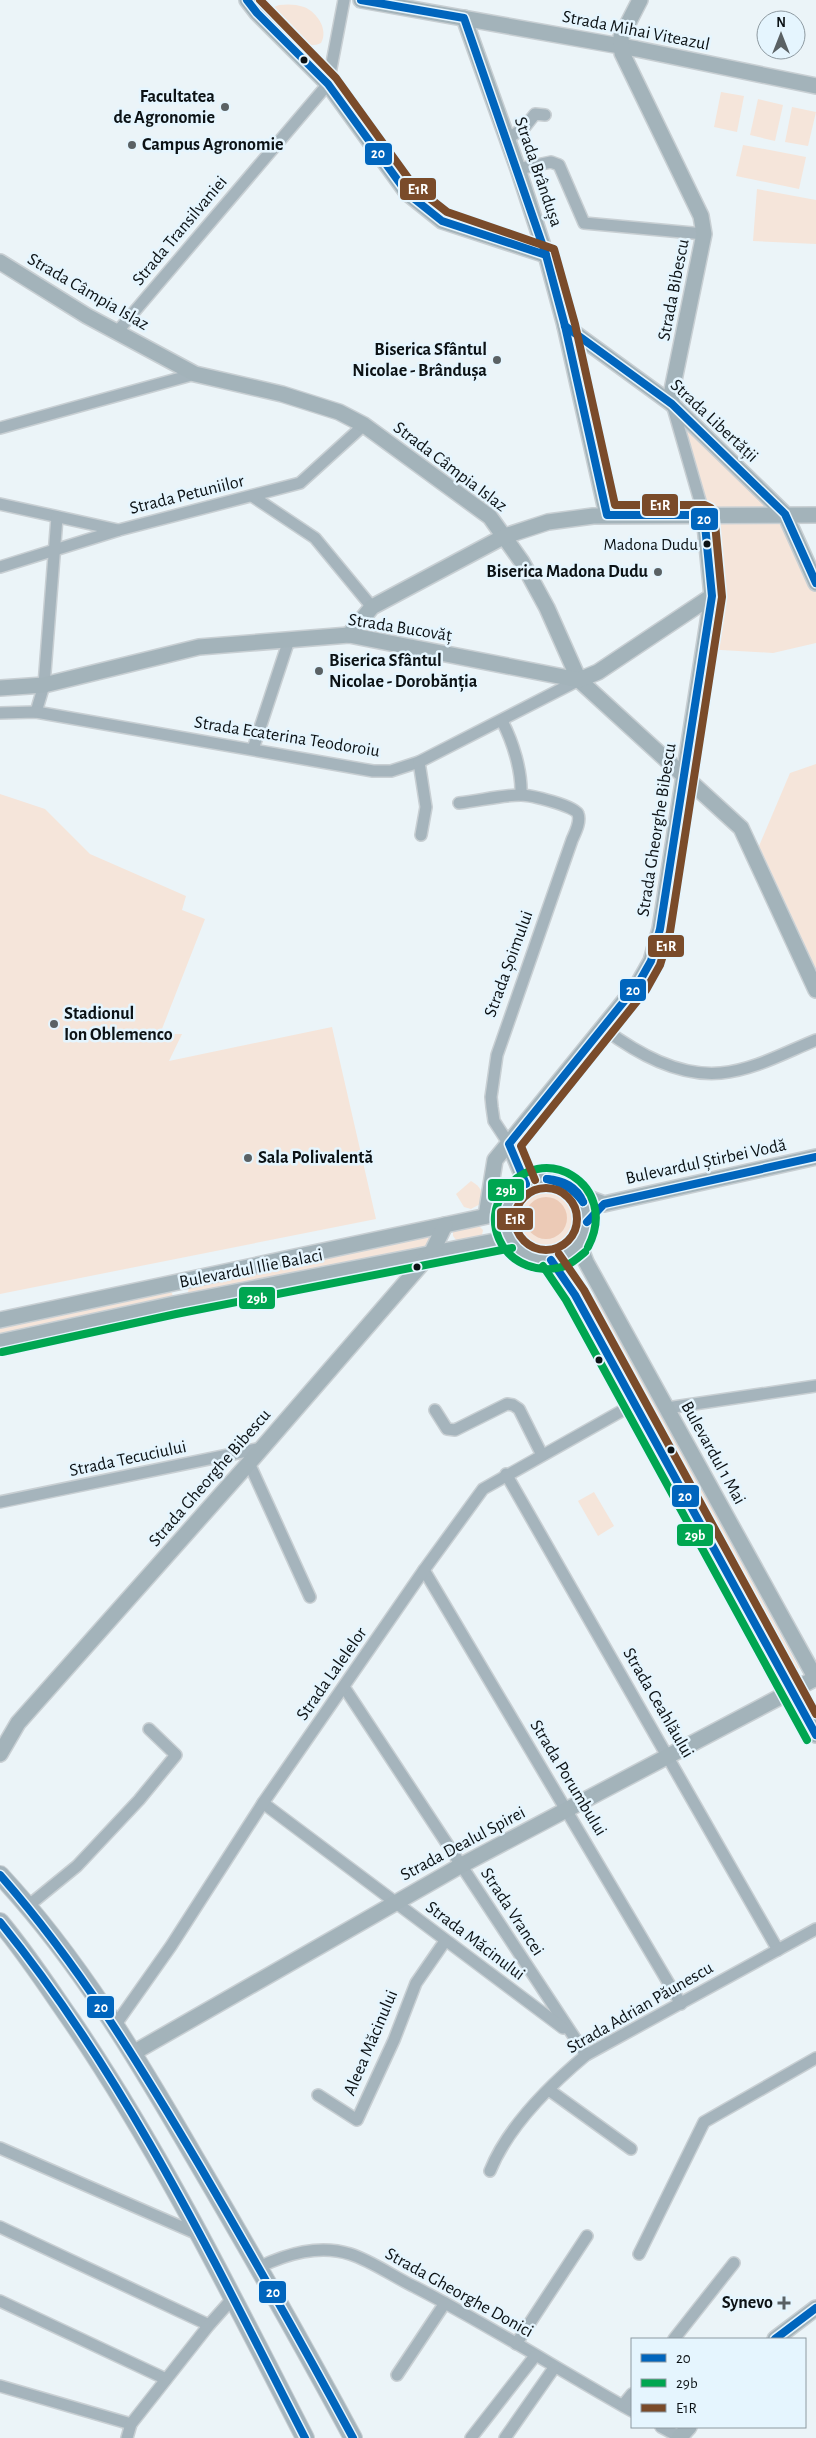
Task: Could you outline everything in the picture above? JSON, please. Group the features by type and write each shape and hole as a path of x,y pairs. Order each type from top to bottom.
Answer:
{"main road":[{"path":"0,1875 28,1906 116,2024 259,2266 353,2438"},
{"path":"0,1922 19,1945 102,2065 200,2234 305,2438"}],"street":[{"path":"247,0 263,20 328,84 407,194 442,221 546,255"},
{"path":"328,84 344,0"},
{"name":"Strada Mihai Viteazul","path":"361,0 620,46 816,86"},
{"path":"620,46 624,30 640,0"},
{"name":"Strada Brândușa","path":"464,18 518,169 546,255 607,515"},
{"name":"Strada Bibescu","path":"620,46 701,216 704,234 672,390 672,404 704,515"},
{"name":"Strada Transilvaniei","path":"117,332 328,84"},
{"path":"507,139 524,128 535,114 545,115"},
{"path":"518,169 551,162 559,165 584,223 704,234"},
{"name":"Strada Câmpia Islaz","path":"0,262 117,332 195,374 282,394 339,412 364,425 490,518 506,536 547,608 579,680 684,778 741,828 816,990"},
{"name":"Strada Libertății","path":"564,326 672,404 785,514"},
{"path":"0,428 195,374"},
{"name":"Strada Petuniilor","path":"0,567 119,530 300,483 364,425"},
{"path":"252,496 315,538 372,607"},
{"path":"0,504 119,530"},
{"path":"785,514 816,582"},
{"path":"349,636 372,607 506,536 548,522 607,515 816,515"},
{"name":"Strada Gheorghe Bibescu","path":"486,1216 495,1160 604,1029 638,984 651,961 660,929 712,596 704,515"},
{"path":"36,712 44,685 56,550 57,517"},
{"path":"579,680 598,672 712,596"},
{"name":"Strada Bucovăț","path":"0,688 44,685 199,647 349,636 579,680"},
{"path":"253,749 289,640"},
{"name":"Strada Ecaterina Teodoroiu","path":"0,713 36,712 373,770 391,770 418,762 502,721 579,680"},
{"path":"502,721 515,754 522,786 521,795"},
{"path":"418,762 426,807 421,835"},
{"name":"Strada Șoimului","path":"459,803 521,795 576,810 579,820 497,1055 491,1097 494,1121 509,1144 526,1184"},
{"path":"604,1029 622,1042 656,1060 697,1072 721,1073 746,1068 816,1040"},
{"name":"Bulevardul Știrbei Vodă","path":"604,1204 816,1157"},
{"path":"578,1194 587,1212 587,1222 579,1244 567,1254 551,1260 532,1257 516,1246 507,1230 506,1212 513,1196 526,1184 537,1179 548,1178 565,1183 578,1194 604,1204 587,1222"},
{"name":"Bulevardul Ilie Balaci","path":"0,1320 506,1212"},
{"path":"445,1225 449,1249"},
{"name":"Strada Gheorghe Bibescu","path":"0,1754 18,1723 249,1463 432,1252 445,1225"},
{"name":"Bulevardul Ilie Balaci","path":"0,1342 174,1304 510,1238"},
{"name":"Bulevardul 1 Mai","path":"579,1244 586,1262 816,1679"},
{"path":"551,1260 562,1273 575,1295 816,1735"},
{"path":"169,1285 174,1304"},
{"path":"667,1408 816,1386"},
{"path":"435,1410 447,1429 455,1430 507,1404 513,1405 519,1409 542,1454"},
{"name":"Strada Lalelelor","path":"116,2024 171,1946 263,1803 424,1570 483,1489 506,1474 634,1404"},
{"name":"Strada Tecuciului","path":"0,1502 262,1448"},
{"path":"249,1463 310,1597"},
{"name":"Strada Ceahlăului","path":"506,1474 778,1950"},
{"name":"Strada Porumbului","path":"424,1570 568,1810 681,2004"},
{"name":"Strada Dealul Spirei","path":"133,2052 460,1866 816,1679"},
{"name":"Strada Vrancei","path":"344,1687 586,2055"},
{"path":"28,1906 77,1866 139,1800 176,1756 149,1729"},
{"name":"Strada Măcinului","path":"263,1803 570,2033"},
{"name":"Strada Adrian Păunescu","path":"490,2171 504,2144 531,2109 586,2055 816,1929"},
{"name":"Aleea Măcinului","path":"318,2095 357,2120 394,2040 416,1983 445,1941"},
{"path":"639,2254 704,2122 816,2058"},
{"path":"549,2090 632,2149"},
{"path":"0,2148 200,2234"},
{"path":"0,2227 209,2324"},
{"path":"516,2344 587,2236"},
{"name":"Strada Gheorghe Donici","path":"259,2266 302,2252 327,2250 351,2254 445,2303 554,2368 628,2408"},
{"path":"675,2338 734,2263"},
{"path":"127,2438 131,2424 209,2324 233,2298"},
{"path":"0,2301 166,2379"},
{"path":"397,2375 445,2303"},
{"path":"776,2338 816,2308"},
{"path":"471,2438 535,2356"},
{"path":"505,2438 554,2368"},
{"path":"0,2386 131,2424"},
{"path":"664,2428 683,2434"}],"shaded area":[{"path":"279,5 298,5 309,9 323,27 324,33 321,43 307,45 289,34 273,19 271,11"},
{"path":"721,92 744,96 737,132 714,127"},
{"path":"758,99 783,105 775,141 750,135"},
{"path":"792,107 816,112 808,146 785,142"},
{"path":"743,145 806,157 799,189 736,176"},
{"path":"757,189 816,200 816,244 753,241"},
{"path":"677,421 693,429 773,502 816,583 816,643 773,653 704,649 712,578"},
{"path":"816,764 816,969 759,846 790,773"},
{"path":"0,794 45,809 90,854 186,896 182,910 205,919 160,1034 182,1034 169,1061 332,1027 376,1219 0,1294"},
{"path":"471,1181 482,1192 482,1203 471,1209 464,1207 456,1194"},
{"path":"546,1185 554,1187 569,1196 574,1202 578,1218 573,1235 560,1248 545,1251 531,1245 520,1234 514,1220 515,1206 525,1193"},
{"path":"546,1197 561,1203 567,1218 561,1233 546,1239 531,1233 525,1218 531,1203"},
{"path":"473,1226 480,1227 483,1230 482,1235 456,1240 453,1236 453,1231"},
{"path":"429,1235 435,1238 427,1246 333,1267 189,1295 188,1292 189,1288 196,1285 348,1254"},
{"path":"167,1292 172,1293 173,1298 0,1337 0,1327"},
{"path":"596,1295 799,1668 792,1672 737,1576 588,1298"},
{"path":"594,1492 614,1526 598,1536 578,1501"}],"transit line":[{"name":"20","path":"247,0 257,13 328,84 407,193 442,221 546,255"},
{"name":"E1R","path":"260,0 336,78 414,186 447,212 554,249 575,324 615,505 705,505 711,508 714,513 722,597 670,932 660,965 646,990 521,1146 535,1180"},
{"name":"20","path":"361,0 464,18 546,255 565,326 607,515 704,515 712,596 660,929 651,961 638,984 509,1144 526,1184"},
{"name":"20","path":"565,326 672,404 785,514 816,583"},
{"name":"20","path":"587,1222 604,1204 816,1157"},
{"name":"29b","path":"585,1252 570,1264 557,1268 537,1268 527,1266 518,1261 504,1248 495,1227 496,1209 504,1192 520,1176 537,1169 556,1169 572,1176 586,1188 594,1204 595,1224 588,1247"},
{"name":"20","path":"547,1179 567,1187 583,1202"},
{"name":"20","path":"547,1179 569,1185 577,1192 583,1202"},
{"name":"E1R","path":"546,1188 563,1193 568,1197 572,1202 577,1219 572,1236 568,1241 563,1245 546,1250 529,1245 524,1241 520,1236 515,1219 520,1202 524,1197 529,1193 546,1188"},
{"name":"29b","path":"2,1352 176,1314 512,1248"},
{"name":"E1R","path":"559,1254 584,1290 816,1714"},
{"name":"20","path":"551,1260 575,1295 816,1735"},
{"name":"29b","path":"543,1266 566,1300 807,1740"},
{"name":"20","path":"0,1875 56,1944 131,2054 240,2235 353,2438"},
{"name":"20","path":"0,1922 46,1981 128,2107 202,2238 305,2438"},
{"name":"20","path":"776,2338 816,2308"}],"place":[{"name":"Facultatea de Agronomie","path":"225,107"},
{"name":"Campus Agronomie","path":"132,145"},
{"name":"Biserica Sfântul Nicolae - Brândușa","path":"497,360"},
{"name":"Madona Dudu","path":"707,544"},
{"name":"Biserica Madona Dudu","path":"658,572"},
{"name":"Biserica Sfântul Nicolae - Dorobănția","path":"319,671"},
{"name":"Stadionul Ion Oblemenco","path":"54,1024"},
{"name":"Sala Polivalentă","path":"248,1158"},
{"name":"Synevo","path":"784,2303"}]}
